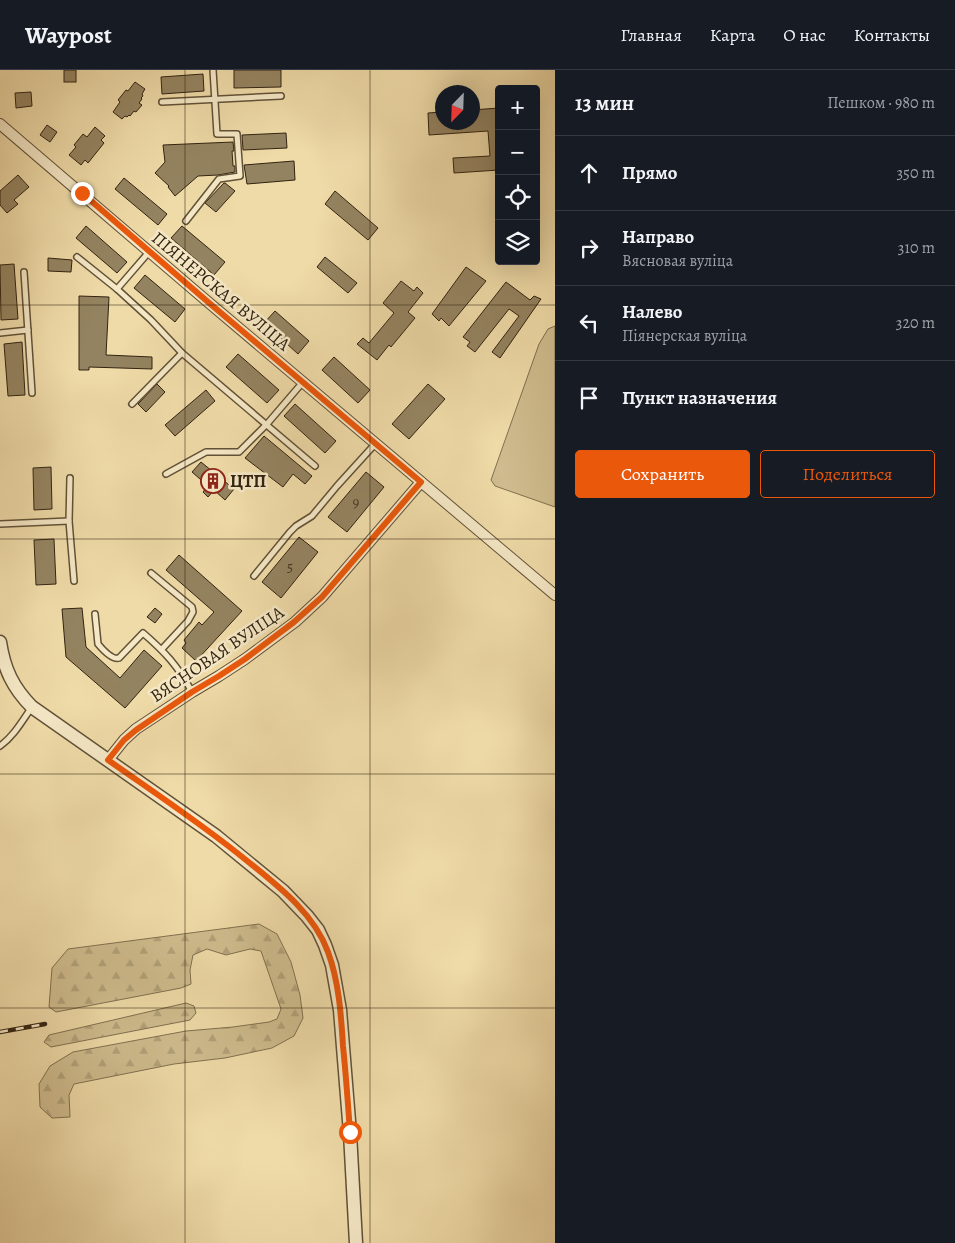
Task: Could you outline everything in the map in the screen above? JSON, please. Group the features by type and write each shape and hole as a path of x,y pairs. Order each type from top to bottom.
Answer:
{"street":[{"name":"ПІЯНЕРСКАЯ ВУЛІЦА","path":"0,124 555,595"},
{"name":"ВЯСНОВАЯ ВУЛІЦА","path":"108,760 124,740 136,730 245,659 308,610 322,597 421,482"},
{"path":"0,642 6,671 32,707 193,819 257,869 300,908 313,922 322,937 332,965 340,1010 356,1243"}],"lane":[{"path":"186,221 219,179 240,176 238,134 217,134 213,70"},
{"path":"162,102 281,96"},
{"path":"117,289 149,252"},
{"path":"78,257 155,324 182,353 316,466"},
{"path":"24,272 32,393"},
{"path":"0,333 28,330"},
{"path":"132,404 182,353"},
{"path":"166,474 206,452 239,452 267,424 303,381"},
{"path":"254,576 290,532 312,516 376,442"},
{"path":"70,478 69,521 74,581"},
{"path":"0,524 69,521"},
{"path":"151,574 192,607 193,612 188,621 162,650"},
{"path":"95,614 96,640 114,658 118,659 143,634 162,650 182,673 192,692"},
{"path":"0,746 15,732 32,707"}],"green space":[{"path":"555,326 555,507 495,486 491,480 539,344 548,329"},
{"path":"259,924 277,934 291,962 300,995 303,1018 294,1036 272,1048 225,1058 174,1064 74,1084 69,1095 70,1117 52,1118 40,1107 39,1084 50,1066 73,1052 186,1031 269,1022 277,1019 281,1009 261,951 250,949 226,955 207,949 193,955 190,970 191,984 181,988 56,1012 49,1007 52,968 68,949"},
{"path":"186,1003 194,1006 196,1013 190,1020 51,1047 44,1042 49,1035"}],"building":[{"path":"64,70 76,70 76,82 64,82"},
{"path":"234,70 281,70 281,87 234,88"},
{"path":"203,74 204,91 162,94 161,77"},
{"path":"135,82 145,89 139,103 142,105 136,112 134,111 130,116 125,116 122,119 113,112 120,102 118,100"},
{"path":"31,92 32,106 16,108 15,93"},
{"path":"495,108 495,170 454,173 453,158 490,156 488,131 429,135 428,113 435,112 435,130 480,130 480,109"},
{"path":"47,125 57,132 50,142 40,135"},
{"path":"95,127 105,136 101,140 104,143 88,163 85,160 81,165 69,155 83,134 87,137"},
{"path":"286,133 287,148 243,150 242,135"},
{"path":"233,142 233,166 235,166 235,172 198,176 175,196 169,186 155,173 165,162 163,145"},
{"path":"294,161 295,180 247,184 244,165"},
{"path":"18,175 29,187 14,200 18,204 7,213 0,205 0,191"},
{"path":"124,178 167,214 158,225 115,189"},
{"path":"224,183 235,191 216,212 205,203"},
{"path":"335,191 378,228 368,240 325,204"},
{"path":"86,226 127,262 117,273 76,238"},
{"path":"182,226 225,262 214,275 171,238"},
{"path":"325,257 357,283 348,293 317,267"},
{"path":"48,258 72,260 71,272 48,271"},
{"path":"14,264 18,319 1,320 0,265"},
{"path":"466,267 486,281 449,326 441,318 439,321 432,314"},
{"path":"145,275 185,309 175,322 134,288"},
{"path":"401,281 414,291 417,287 423,293 408,312 415,318 391,347 389,345 377,360 357,344 363,338 369,343 394,313 383,303"},
{"path":"506,282 530,300 534,296 541,299 500,358 492,352 519,316 509,309 475,352 467,346 470,342 463,337"},
{"path":"79,296 109,297 106,355 152,357 152,369 89,367 89,370 79,370"},
{"path":"275,311 309,341 298,354 264,323"},
{"path":"22,342 25,395 8,396 4,344"},
{"path":"238,354 279,390 267,403 226,367"},
{"path":"334,357 370,390 358,403 322,370"},
{"path":"157,384 165,392 146,412 138,404"},
{"path":"428,384 445,399 409,439 392,424"},
{"path":"206,390 215,401 175,436 165,425"},
{"path":"295,404 336,441 325,453 284,416"},
{"path":"264,436 312,476 305,484 293,474 283,487 245,458"},
{"name":"ЦТП","path":"201,462 234,489 225,500 214,490 208,497 203,492 208,486 192,472"},
{"path":"51,467 52,509 34,510 33,468"},
{"path":"366,472 384,487 347,532 328,517"},
{"path":"299,537 318,552 281,598 262,582"},
{"path":"54,539 56,584 36,585 34,540"},
{"path":"179,555 242,611 196,661 182,648 186,643 184,640 199,622 202,625 214,612 166,570"},
{"path":"82,608 86,647 120,678 144,650 162,666 125,708 66,657 62,609"},
{"path":"155,608 162,614 155,623 147,617"}],"railway":[{"path":"0,1032 45,1024"}],"place":[{"name":"ЦТП","path":"213,481"}],"route":[{"path":"82,193 421,482 322,597 308,610 245,659 136,730 124,740 108,760 216,836 283,892 313,922 329,953 338,993 350,1132"}]}
